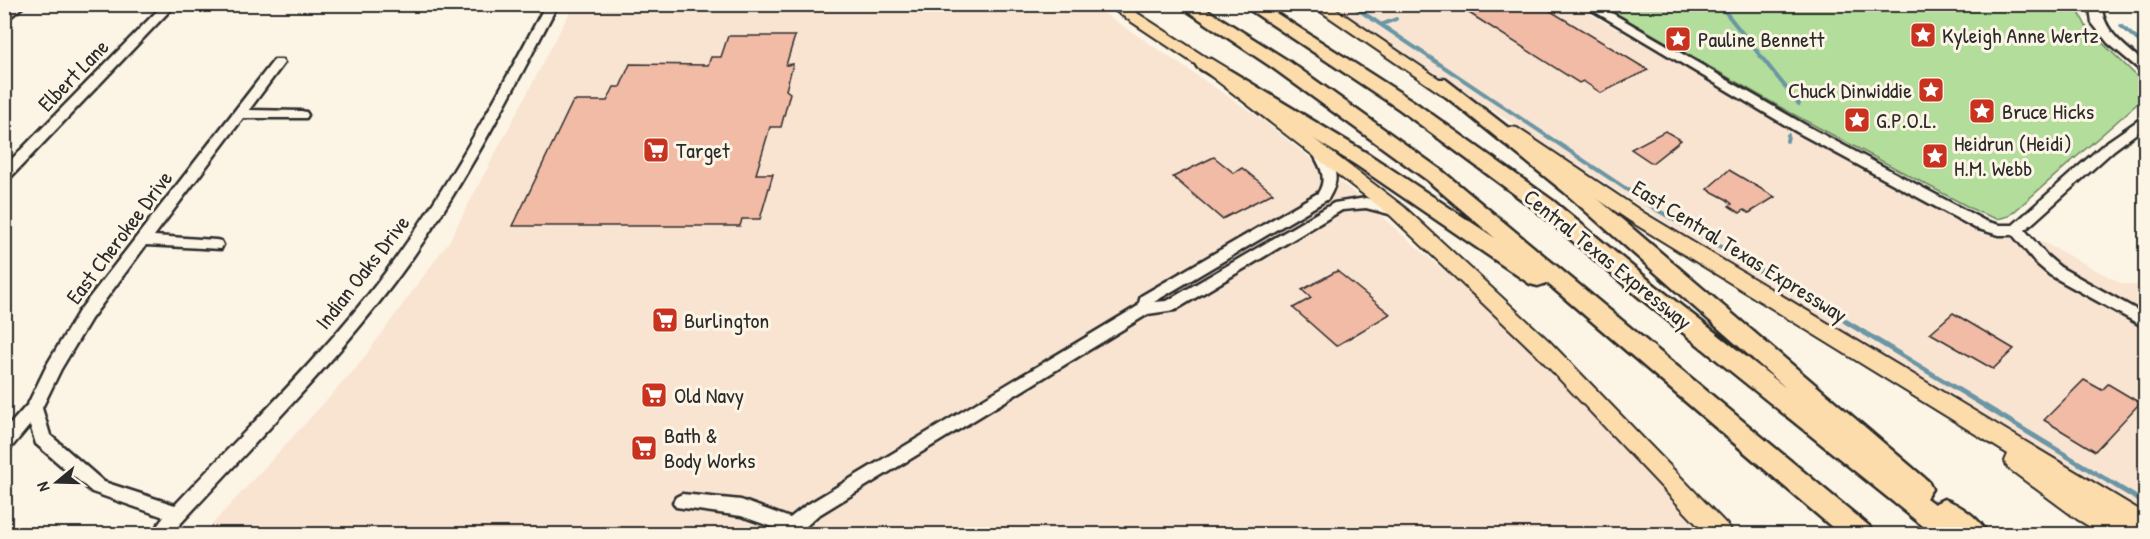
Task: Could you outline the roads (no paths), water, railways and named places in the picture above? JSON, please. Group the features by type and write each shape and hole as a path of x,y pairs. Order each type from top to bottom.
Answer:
{"highway":[{"name":"Central Texas Expressway","path":"1185,4 1290,71 1434,175 1859,534"},
{"name":"Central Texas Expressway","path":"1249,4 1406,105 1544,205 1648,292 1952,534"},
{"path":"1204,63 1363,160 1538,278 1770,474 1818,500"},
{"path":"1437,83 1578,192 1973,534"}],"main road":[{"path":"1112,4 1204,63 1397,211 1542,347 1721,534"},
{"name":"East Central Texas Expressway","path":"1317,4 1637,217 2145,527"},
{"path":"1951,409 2022,466 2085,512 2122,534"}],"street":[{"path":"4,19 21,4"},
{"name":"Elbert Lane","path":"4,176 171,4"},
{"name":"Indian Oaks Drive","path":"160,534 310,372 389,279 449,194 552,4"},
{"path":"1587,4 1802,129 1972,221 1999,230 2017,230 2109,147 2145,119"},
{"path":"2102,4 2096,8 2098,23 2112,40 2145,71"},
{"name":"East Cherokee Drive","path":"4,444 34,408 54,367 85,315 278,63"},
{"path":"239,114 301,115"},
{"path":"1145,309 1146,300 1323,196 1330,185 1329,171 1319,152"},
{"path":"682,502 741,508 793,527 811,511 1145,309 1170,306 1340,206 1366,203 1397,211"},
{"path":"2017,230 2055,272 2145,322"},
{"path":"142,240 216,245"},
{"path":"34,408 42,439 98,487 178,514"}],"waterway":[{"path":"1350,4 1659,211 1707,239"},
{"path":"1719,4 1799,104"},
{"path":"1383,24 1396,19"},
{"path":"2121,26 2146,47"},
{"path":"1787,141 1788,135"},
{"path":"1705,238 1815,303"},
{"path":"1845,321 2146,504"}],"place":[{"name":"Kyleigh Anne Wertz","path":"1923,35"},
{"name":"Pauline Bennett","path":"1678,39"},
{"name":"Chuck Dinwiddie","path":"1931,90"},
{"name":"Bruce Hicks","path":"1982,111"},
{"name":"G.P.O.L.","path":"1857,120"},
{"name":"Target","path":"656,150"},
{"name":"Heidrun (Heidi) H.M. Webb","path":"1935,156"},
{"name":"Burlington","path":"665,320"},
{"name":"Old Navy","path":"654,395"},
{"name":"Bath & Body Works","path":"644,448"}]}
